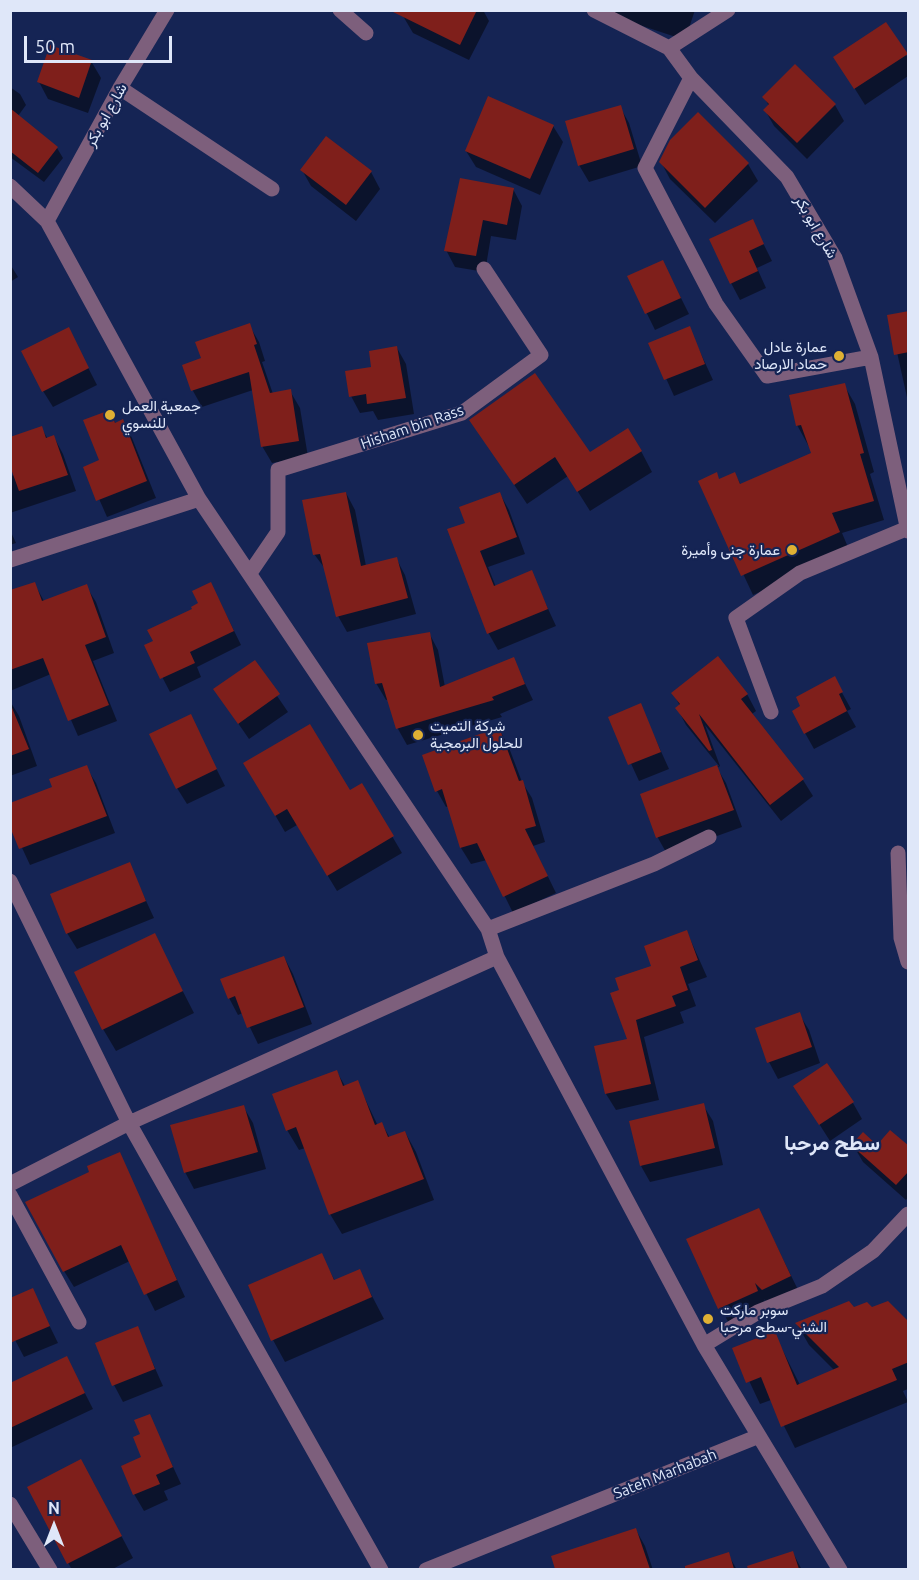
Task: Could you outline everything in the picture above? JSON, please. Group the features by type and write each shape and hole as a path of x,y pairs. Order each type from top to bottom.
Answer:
{"street":[{"name":"شارع ابو بكر","path":"47,221 120,88 167,10"},
{"path":"340,10 366,33"},
{"name":"شارع ابو بكر","path":"594,10 669,48 691,78 787,177 836,258 871,357 908,529"},
{"path":"669,48 728,10"},
{"path":"691,78 645,168 716,304 767,376 871,357"},
{"path":"120,88 272,189"},
{"path":"10,186 47,221 199,499 488,929 497,957 704,1345 840,1569"},
{"name":"Hisham bin Rass","path":"250,573 278,532 278,470 462,413 541,355 484,269"},
{"path":"10,560 199,499"},
{"path":"771,712 736,618 800,573 908,529"},
{"path":"488,929 654,864 709,837"},
{"path":"898,853 901,938 909,962"},
{"path":"10,881 129,1123 381,1569"},
{"path":"10,1184 129,1123 497,957"},
{"path":"10,1195 79,1322"},
{"path":"704,1345 758,1312 822,1286 873,1251 909,1214"},
{"name":"Sateh Marhabah","path":"426,1569 759,1436"},
{"path":"10,1504 50,1569"}],"building":[{"path":"389,10 477,10 460,45"},
{"path":"886,22 908,54 854,89 833,57"},
{"path":"50,45 92,60 79,98 37,82"},
{"path":"795,64 836,104 797,143 763,110 769,104 762,97"},
{"path":"488,96 554,125 530,179 465,151"},
{"path":"621,105 634,149 578,166 565,121"},
{"path":"10,108 58,147 38,173 10,151"},
{"path":"698,112 749,163 705,208 659,162 670,140"},
{"path":"326,136 372,171 346,205 300,170"},
{"path":"460,178 514,188 507,225 483,220 476,256 444,251"},
{"path":"753,219 764,244 749,251 758,271 730,284 709,239"},
{"path":"663,260 681,298 645,314 627,276"},
{"path":"909,311 909,352 894,355 887,315"},
{"path":"250,323 257,344 254,345 270,393 291,389 299,441 261,447 249,372 191,391 182,365 201,358 195,342"},
{"path":"690,326 705,364 664,380 648,343"},
{"path":"69,327 89,368 42,392 21,351"},
{"path":"397,346 406,398 367,404 366,394 349,397 345,371 371,367 369,351"},
{"path":"535,373 590,452 628,428 642,451 577,492 555,457 514,485 469,420"},
{"path":"845,383 864,453 860,454 874,501 832,513 840,532 741,576 698,481 717,472 719,479 735,472 740,484 811,453 801,425 796,426 789,395"},
{"path":"110,410 115,423 123,419 147,481 96,501 83,467 99,460 83,420"},
{"path":"42,426 46,438 54,435 68,475 19,491 10,466 10,437"},
{"path":"346,492 361,566 397,557 408,598 336,617 320,554 313,555 302,500"},
{"path":"500,492 517,537 480,551 494,586 532,570 548,609 487,634 447,529 465,523 459,507"},
{"path":"35,582 42,601 87,584 106,637 85,645 109,705 68,721 43,658 10,670 10,590"},
{"path":"211,582 234,631 190,652 195,663 160,679 144,645 153,641 147,630 192,609 191,607 198,603 192,591"},
{"path":"430,632 440,687 514,657 525,684 492,697 494,700 396,729 382,683 375,684 367,643"},
{"path":"718,656 748,694 741,699 804,779 770,805 699,714 712,750 709,751 675,708 680,704 671,693"},
{"path":"255,660 280,694 238,724 213,689"},
{"path":"835,676 843,692 839,694 847,711 804,734 792,711 800,706 796,697"},
{"path":"10,703 29,749 10,756"},
{"path":"641,703 661,752 628,765 608,717"},
{"path":"191,714 217,769 176,789 149,734"},
{"path":"310,724 350,790 362,783 394,836 327,876 287,809 275,816 243,763"},
{"path":"499,727 519,781 523,780 536,826 525,829 548,876 503,897 477,843 460,848 442,789 435,792 422,755"},
{"path":"87,765 107,816 19,849 10,827 10,803 52,787 49,779"},
{"path":"717,765 734,810 656,838 640,794"},
{"path":"130,862 146,901 66,934 50,894"},
{"path":"687,930 698,960 680,967 688,990 672,996 676,1006 636,1020 651,1084 605,1094 594,1046 627,1039 610,993 619,990 615,978 651,966 644,946"},
{"path":"155,933 183,991 102,1030 74,972"},
{"path":"284,956 304,1007 247,1028 235,996 228,999 220,979"},
{"path":"800,1012 812,1047 767,1063 755,1028"},
{"path":"827,1063 854,1102 819,1125 793,1086"},
{"path":"337,1070 343,1086 358,1080 375,1125 382,1122 388,1137 405,1131 424,1179 329,1215 296,1127 286,1131 272,1094"},
{"path":"704,1103 715,1148 640,1166 629,1121"},
{"path":"244,1105 258,1152 184,1173 170,1125"},
{"path":"890,1130 909,1146 909,1171 896,1185 851,1145 863,1132 877,1145"},
{"path":"120,1152 177,1280 144,1295 121,1245 63,1272 25,1202 89,1172 87,1166"},
{"path":"759,1208 791,1276 762,1290 755,1283 758,1291 718,1309 686,1239"},
{"path":"322,1253 334,1280 360,1269 372,1297 271,1341 248,1285"},
{"path":"33,1288 50,1326 10,1343 10,1298"},
{"path":"849,1301 854,1307 867,1302 872,1307 888,1301 909,1322 909,1362 892,1369 897,1380 781,1427 761,1377 746,1383 732,1348 775,1331 797,1385 839,1367 795,1323"},
{"path":"138,1326 155,1369 112,1386 95,1343"},
{"path":"67,1356 85,1393 10,1428 10,1383"},
{"path":"150,1414 173,1467 156,1475 160,1484 133,1495 121,1466 141,1457 133,1437 140,1434 134,1420"},
{"path":"81,1459 122,1536 67,1564 27,1487"},
{"path":"636,1528 650,1569 555,1569 551,1556"},
{"path":"793,1551 799,1569 748,1569 747,1566"},
{"path":"729,1552 734,1569 685,1569 685,1566"}],"place":[{"name":"عمارة عادل حماد الارصاد","path":"839,356"},
{"name":"جمعية العمل للنسوي","path":"110,415"},
{"name":"عمارة جنى وأميرة","path":"792,550"},
{"name":"شركة التميت للحلول البرمجية","path":"418,735"},
{"name":"سوبر ماركت الشني-سطح مرحبا","path":"708,1319"}],"district":[{"name":"سطح مرحبا","path":"832,1143"}]}
